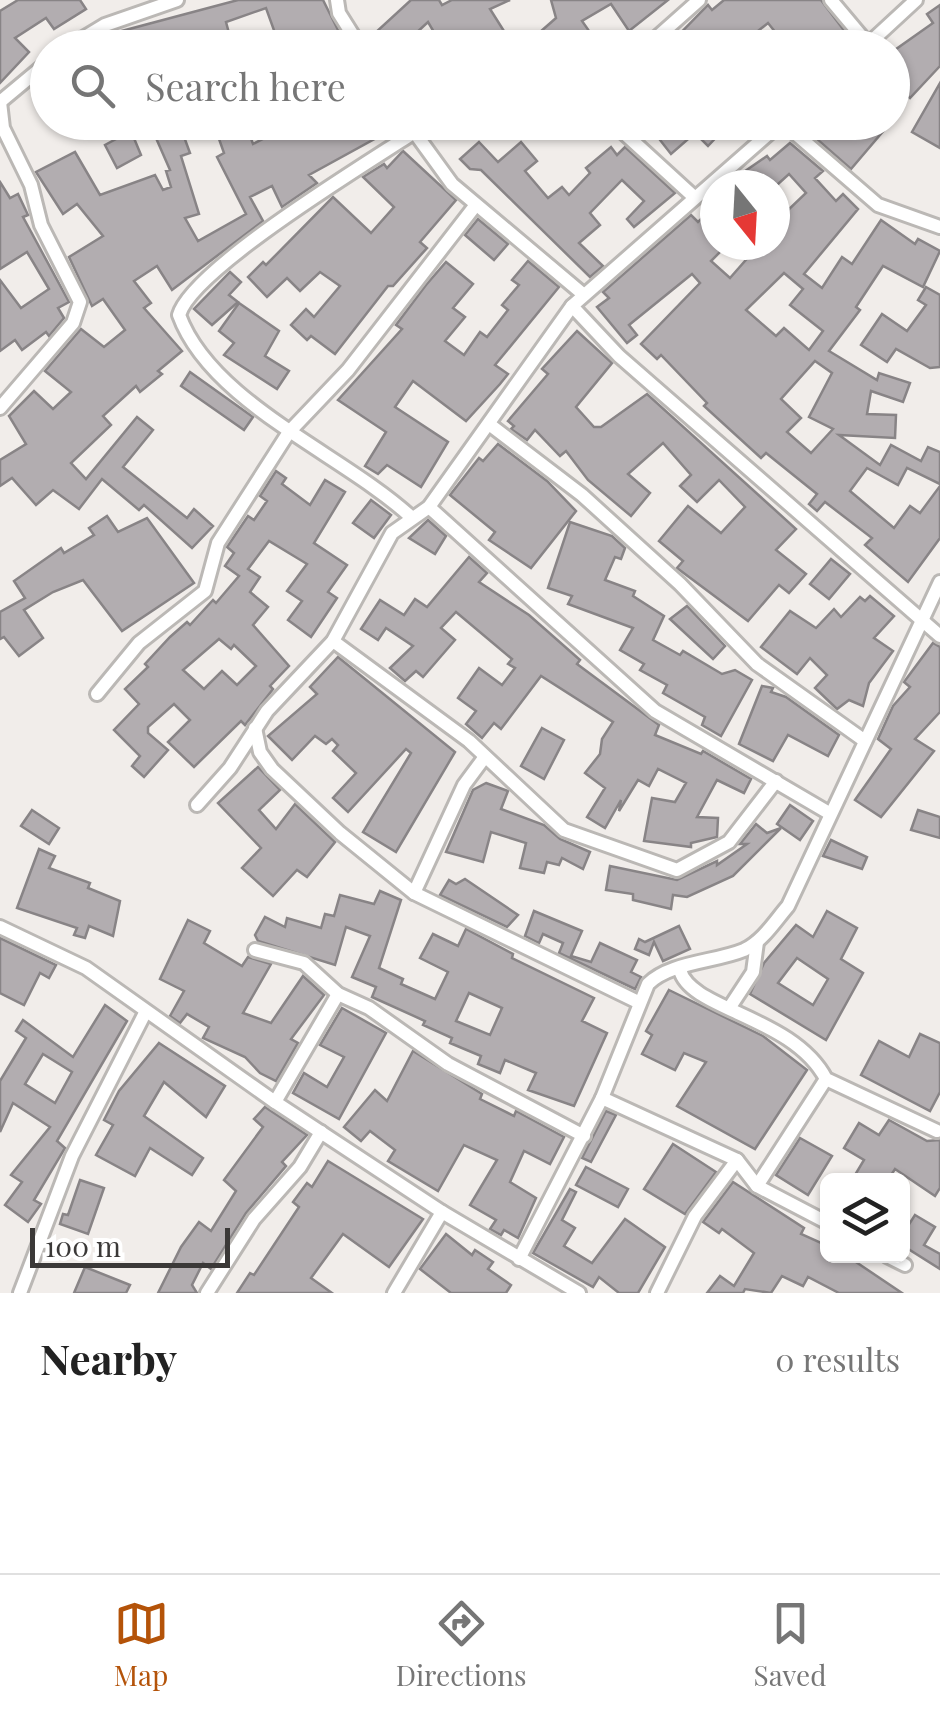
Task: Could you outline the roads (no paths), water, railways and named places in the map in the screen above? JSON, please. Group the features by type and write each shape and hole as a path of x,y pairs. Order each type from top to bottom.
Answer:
{"street":[{"path":"97,30 178,0"},
{"path":"337,0 339,13 350,30"},
{"path":"666,30 700,0"},
{"path":"831,0 854,30"},
{"path":"883,30 916,0"},
{"path":"0,408 72,323 80,306 2,127 0,102 30,77"},
{"path":"393,140 232,256 182,307 179,315 196,352 288,432 390,498 411,517"},
{"path":"420,140 475,206 584,295"},
{"path":"632,140 694,197"},
{"path":"197,804 230,768 255,728 333,641 392,533 429,507 572,306 761,140"},
{"path":"803,140 878,205 940,227"},
{"path":"97,694 139,643 206,591 218,543 288,432 348,370 475,206"},
{"path":"572,306 618,356 922,615 940,636"},
{"path":"488,424 582,495 680,584 757,664 865,741"},
{"path":"429,507 656,711 829,813"},
{"path":"519,1259 584,1136 638,1002 654,978 757,942 788,906 940,582"},
{"path":"333,641 394,683 564,830 677,870 729,842 776,781"},
{"path":"255,728 260,752 272,769 340,833 414,894 638,1002"},
{"path":"414,894 464,785 484,758"},
{"path":"0,928 86,968 320,1132 442,1212 579,1293"},
{"path":"730,1007 753,972 757,942"},
{"path":"255,950 304,963 338,994 369,1008 448,1064 584,1136"},
{"path":"680,970 683,983 699,998 730,1007 791,1038 816,1061 826,1078 937,1131"},
{"path":"275,1102 338,994"},
{"path":"20,1293 72,1156 145,1013"},
{"path":"757,1186 826,1078"},
{"path":"602,1098 737,1160 757,1186 820,1219"},
{"path":"207,1293 254,1218 300,1167 320,1132"},
{"path":"657,1293 695,1216 737,1160"},
{"path":"394,1293 442,1212"}]}
